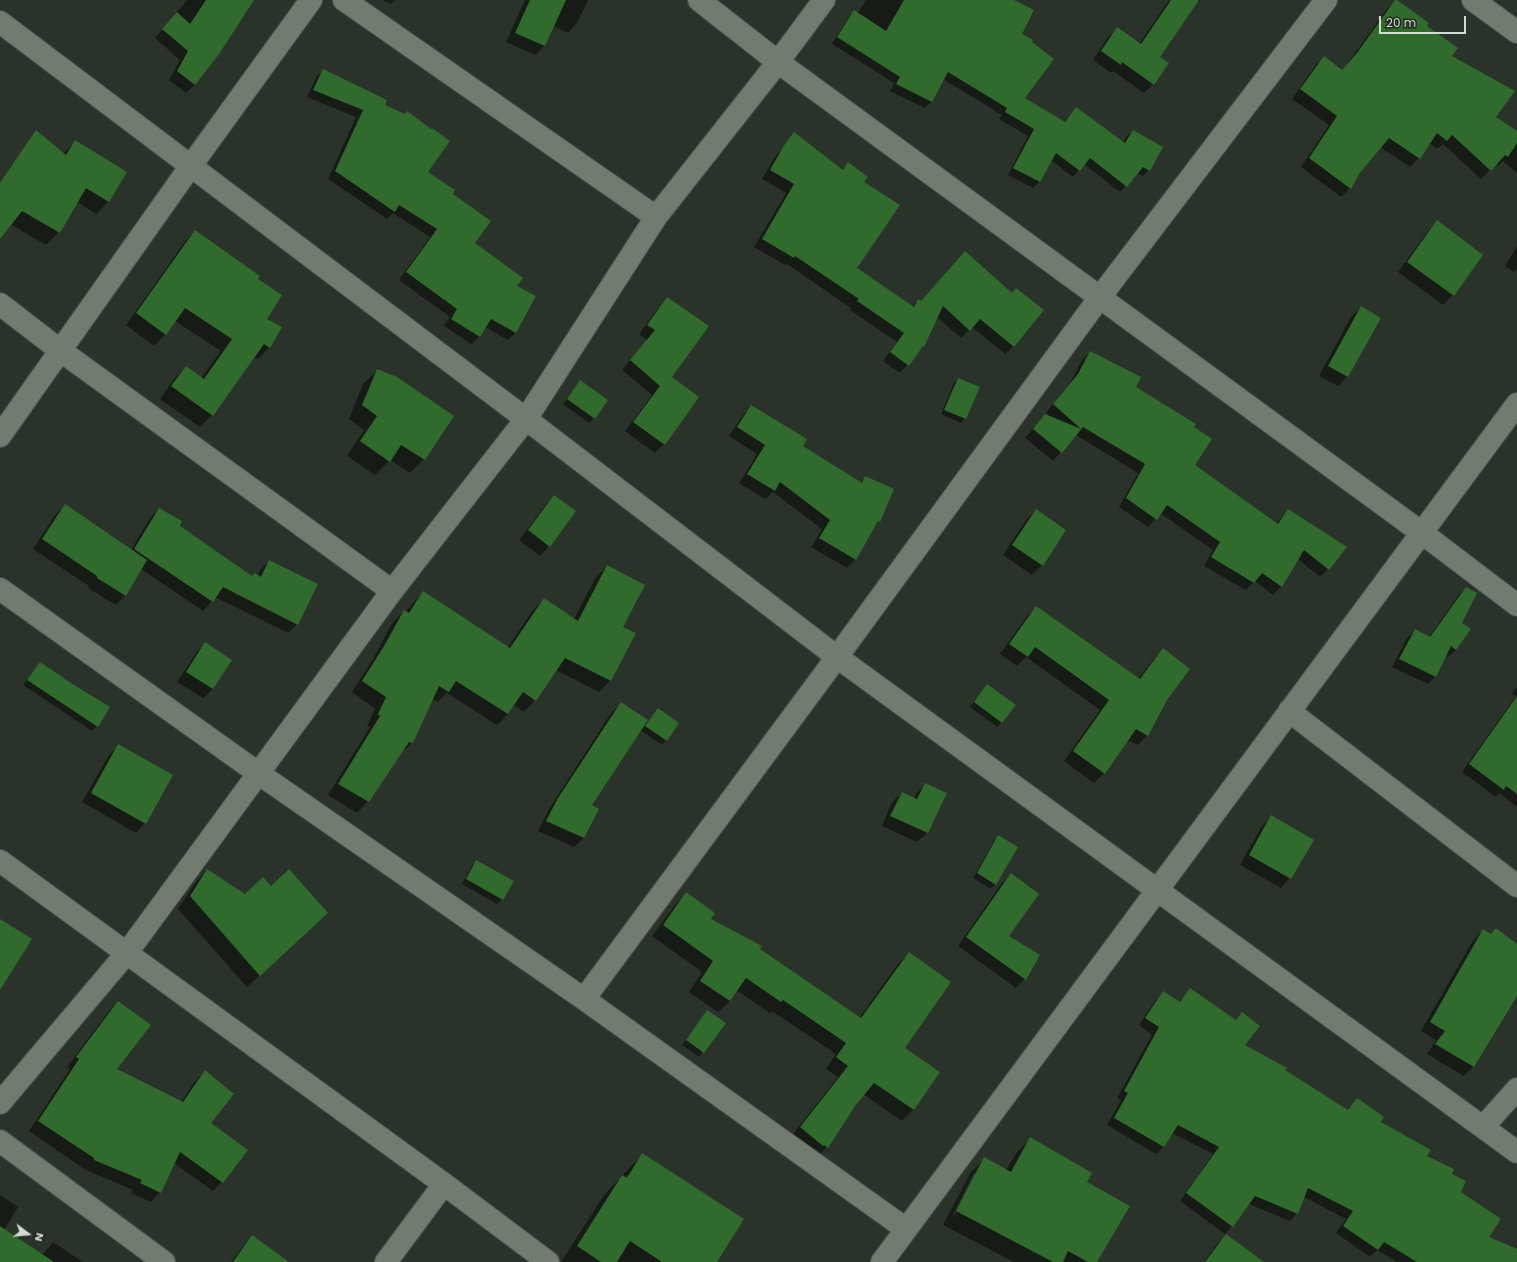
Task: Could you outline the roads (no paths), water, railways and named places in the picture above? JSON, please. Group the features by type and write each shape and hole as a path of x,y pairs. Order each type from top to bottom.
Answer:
{"street":[{"path":"0,436 190,167 311,0"},
{"path":"344,0 656,218"},
{"path":"699,0 778,62 1422,532 1517,605"},
{"path":"0,1103 126,954 392,591 526,419 656,218 778,62 824,0"},
{"path":"584,999 838,657 1100,297 1326,0"},
{"path":"1473,0 1517,32"},
{"path":"0,22 190,167 526,419 838,657 1517,1152"},
{"path":"0,304 61,351 392,591"},
{"path":"882,1262 1517,404"},
{"path":"0,589 258,773 584,999 906,1229"},
{"path":"1289,711 1517,886"},
{"path":"0,861 444,1184 548,1262"},
{"path":"1483,1127 1517,1089"},
{"path":"0,1141 164,1262"},
{"path":"386,1262 444,1184"}]}
